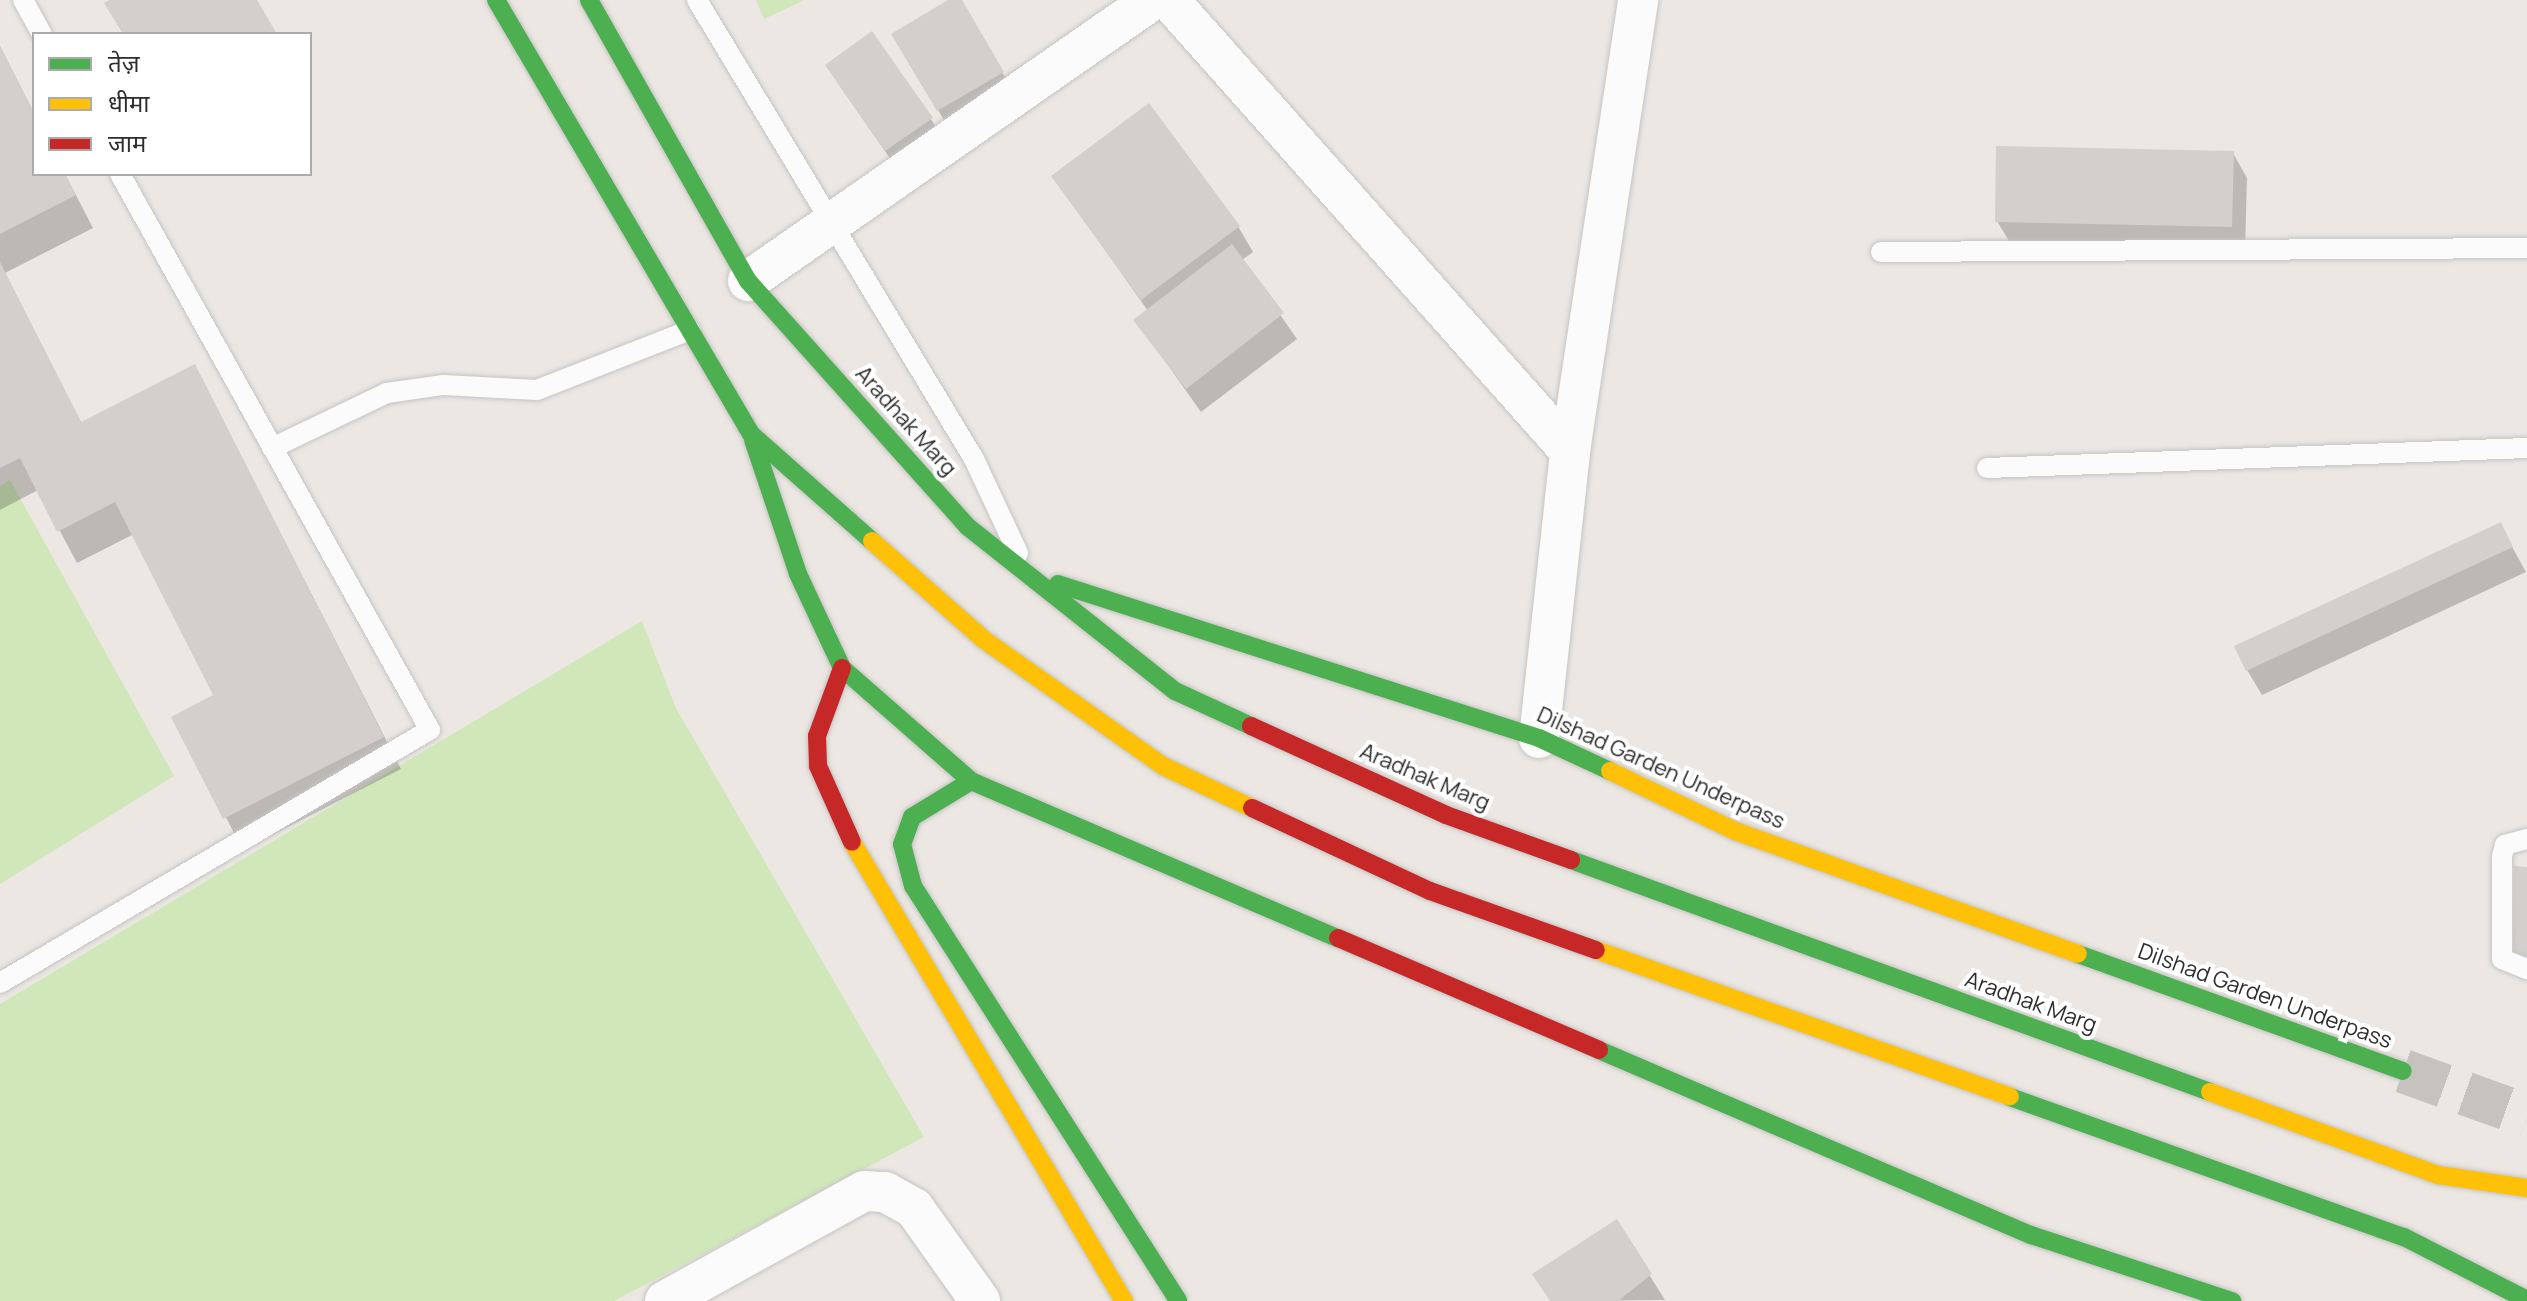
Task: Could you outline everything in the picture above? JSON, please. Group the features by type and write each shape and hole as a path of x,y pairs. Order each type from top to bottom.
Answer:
{"main road":[{"path":"496,0 751,434 798,574 842,668 971,781 2031,1235 2232,1301"},
{"name":"Aradhak Marg","path":"589,0 748,281 968,527 1175,691 1446,815 2438,1175 2527,1188"},
{"path":"751,434 983,639 1163,766 1430,891 2404,1237 2527,1300"},
{"name":"Dilshad Garden Underpass","path":"1029,575 1539,738 1735,831 2403,1071"},
{"path":"842,668 817,736 818,766 868,878 1124,1301"},
{"path":"971,781 912,817 902,844 905,864 966,979 1178,1301"},
{"path":"868,878 905,864"}],"street":[{"path":"748,281 1153,0"},
{"path":"1169,0 1570,451"},
{"path":"1539,738 1570,451 1638,0"},
{"path":"665,1301 864,1191 885,1192 914,1208 980,1301"}],"lane":[{"path":"23,0 41,32"},
{"path":"697,0 829,225 974,459 1029,575"},
{"path":"0,983 430,730 121,176"},
{"path":"1881,252 2527,248"},
{"path":"272,448 387,393 443,385 537,390 690,330"},
{"path":"1987,468 2527,448"},
{"path":"2527,839 2505,845 2502,959 2527,969"}],"green space":[{"path":"756,0 805,0 764,19"},
{"path":"10,480 174,776 0,884 0,486"},
{"path":"642,621 676,708 924,1137 614,1301 0,1301 0,1004"}],"building":[{"path":"110,0 257,0 276,32 122,32 104,3"},
{"path":"948,0 962,0 1004,72 937,111 891,34"},
{"path":"872,31 933,118 885,151 825,65"},
{"path":"0,46 32,109 32,176 66,176 76,195 0,234"},
{"path":"1149,103 1240,226 1141,300 1051,176"},
{"path":"1996,146 2234,151 2232,227 1995,222"},
{"path":"1232,244 1284,313 1186,389 1133,320"},
{"path":"0,262 81,422 195,364 384,737 223,819 171,717 213,695 115,502 57,532 20,458 0,468"},
{"path":"2501,522 2513,547 2246,671 2234,646"},
{"path":"2514,866 2527,867 2527,956 2513,956"},
{"path":"1617,1219 1652,1274 1618,1301 1550,1301 1532,1274"}],"tunnel":[{"path":"2403,1071 2527,1116"}],"traffic: fast":[{"path":"496,0 751,434 872,541"},
{"path":"589,0 748,281 968,527 1175,691 1251,726"},
{"path":"753,440 798,574 842,668 971,781 1338,938"},
{"path":"1058,584 1539,738 1610,771"},
{"path":"971,781 912,817 902,844 913,886 1178,1301"},
{"path":"1571,860 2210,1092"},
{"path":"2078,954 2403,1071"},
{"path":"1599,1050 2031,1235 2232,1301"},
{"path":"2010,1097 2404,1237 2527,1300"}],"traffic: slow":[{"path":"872,541 983,639 1163,766 1252,808"},
{"path":"1610,771 1735,831 2078,954"},
{"path":"852,842 1124,1301"},
{"path":"1596,950 2010,1097"},
{"path":"2210,1092 2438,1175 2527,1188"}],"traffic: jam":[{"path":"842,668 817,736 818,766 852,842"},
{"path":"1251,726 1446,815 1571,860"},
{"path":"1252,808 1430,891 1596,950"},
{"path":"1338,938 1599,1050"}]}
